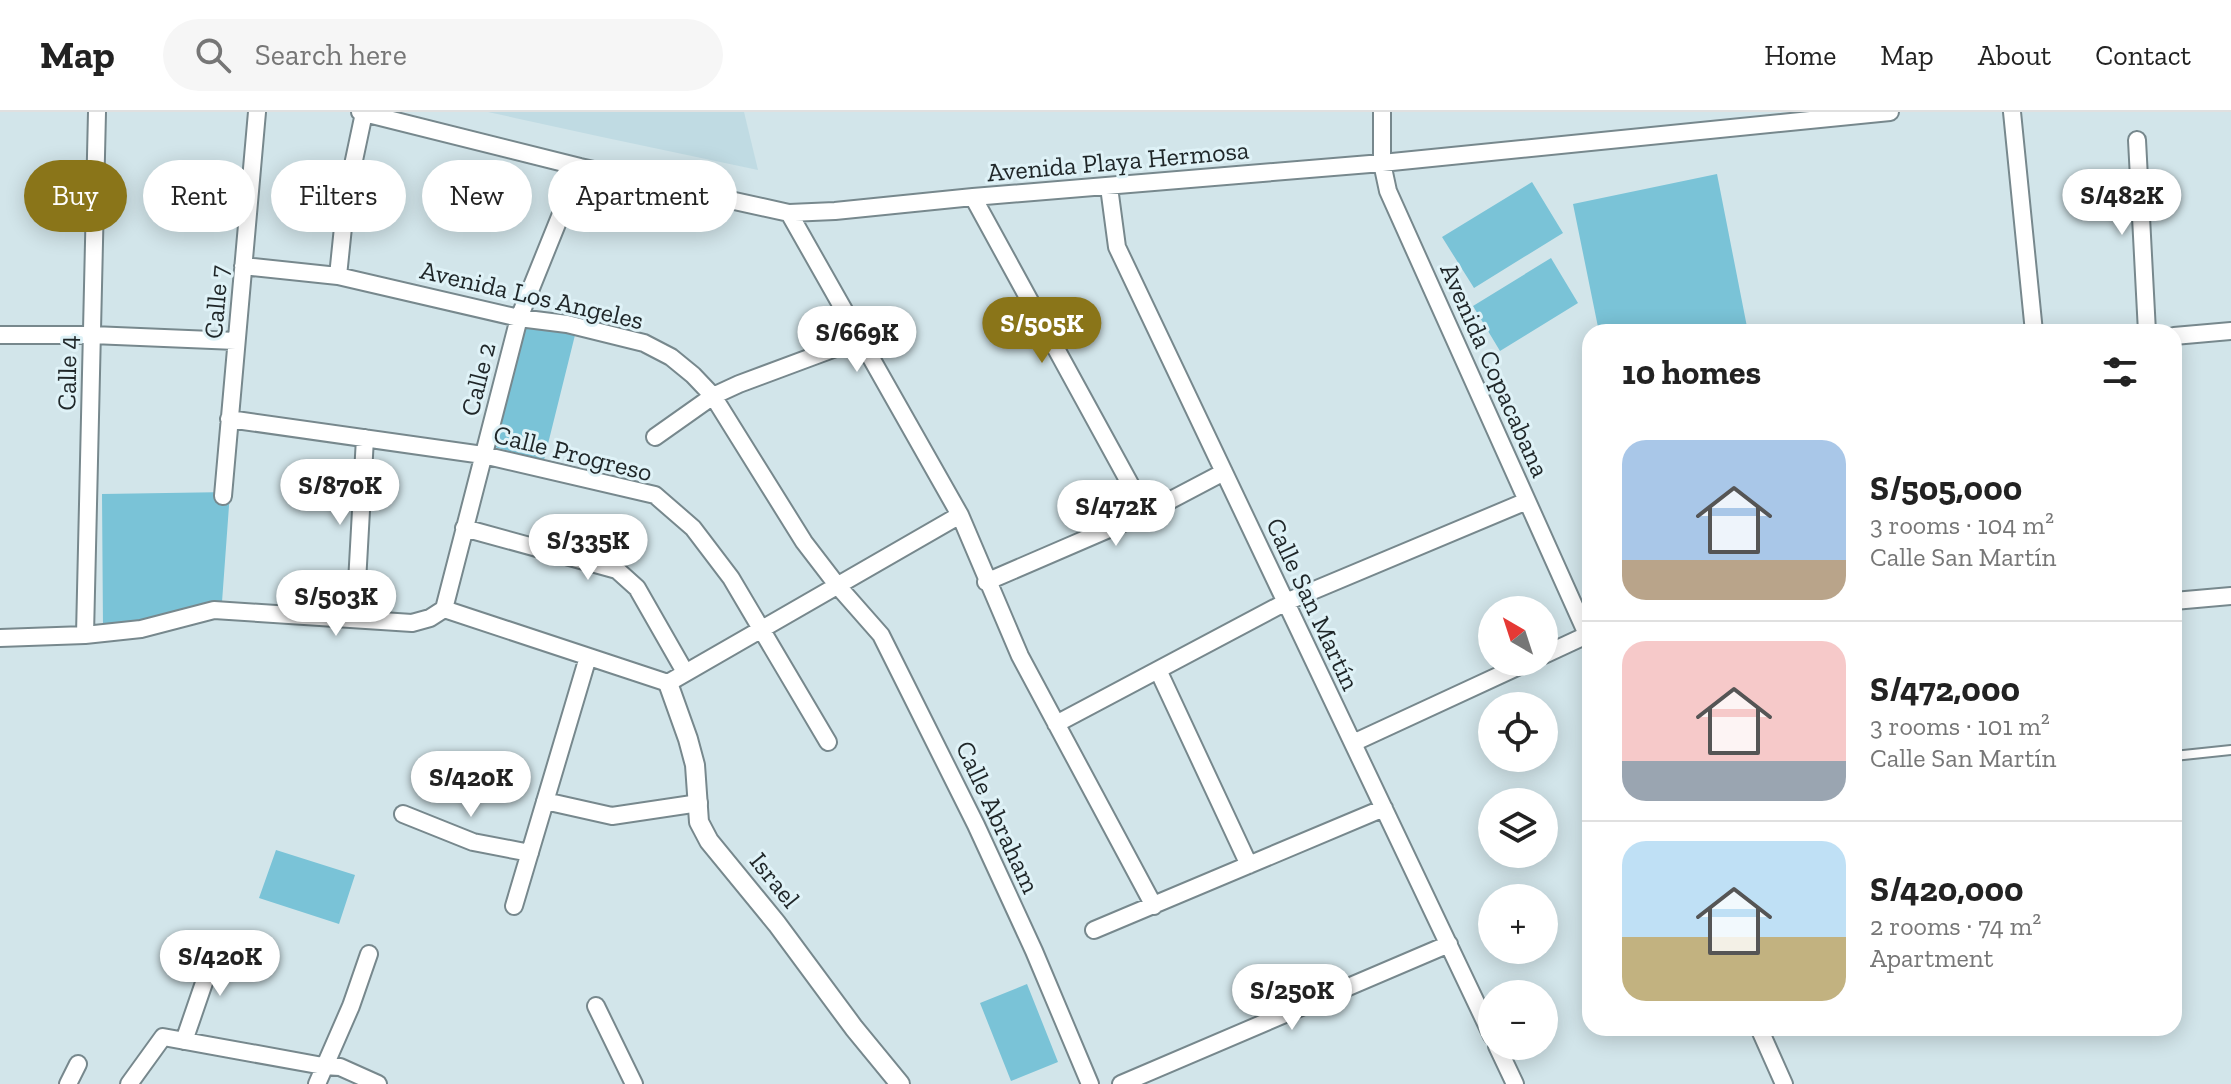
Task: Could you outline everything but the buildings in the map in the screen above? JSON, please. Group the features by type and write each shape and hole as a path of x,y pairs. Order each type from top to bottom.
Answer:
{"street":[{"name":"Calle 4","path":"85,635 97,112"},
{"name":"Calle 7","path":"223,496 257,112"},
{"path":"338,276 346,198 362,112"},
{"name":"Avenida Playa Hermosa","path":"362,112 552,160"},
{"name":"Avenida Copacabana","path":"1382,112 1382,163 1388,191 1582,625"},
{"name":"Avenida Playa Hermosa","path":"737,202 789,213 835,211 1382,163 1890,112"},
{"path":"2012,112 2033,324"},
{"path":"2137,140 2147,324"},
{"name":"Calle San Martín","path":"1109,187 1117,247 1478,1006"},
{"path":"973,197 1146,513"},
{"path":"789,213 960,515 1020,656 1154,906"},
{"name":"Calle 2","path":"444,609 519,318 554,232"},
{"name":"Avenida Los Angeles","path":"243,266 338,276 519,318 567,324 644,343 671,357 713,396 804,542 837,585"},
{"path":"2182,335 2231,331"},
{"path":"0,335 236,341"},
{"path":"655,437 713,396 860,339"},
{"name":"Calle Progreso","path":"229,419 483,455 655,495 693,528 731,578 828,742"},
{"path":"355,619 365,438"},
{"path":"986,582 1146,513 1224,472"},
{"path":"1056,724 1286,602 1527,501"},
{"path":"0,638 85,635 141,629 214,610 412,623 430,618 444,609 668,683 960,515"},
{"path":"464,528 617,570 637,588 685,672"},
{"name":"Calle Abraham","path":"837,585 881,635 915,700 1034,951 1090,1084"},
{"path":"2182,600 2231,596"},
{"path":"1558,650 1582,640"},
{"path":"514,906 588,657"},
{"path":"1158,670 1249,865"},
{"path":"1353,743 1498,676"},
{"name":"Israel","path":"668,683 695,765 699,822 709,841 900,1084"},
{"path":"545,801 612,816 699,803"},
{"path":"1094,930 1384,808"},
{"path":"403,814 473,842 530,853"},
{"path":"184,1041 218,942"},
{"path":"1121,1084 1449,944"},
{"path":"317,1084 351,1006 369,954"},
{"path":"596,1006 634,1084"},
{"path":"1763,1036 1784,1084"},
{"path":"129,1084 163,1037 340,1067 378,1084"},
{"path":"1501,1060 1507,1082"},
{"path":"68,1084 78,1064"}],"lane":[{"path":"2182,755 2231,750"}],"shaded area":[{"path":"488,112 744,112 758,170 737,166 737,160 711,160"},
{"path":"1717,174 1746,324 1597,324 1573,204"},
{"path":"1532,182 1563,233 1474,288 1442,237"},
{"path":"1551,258 1578,303 1500,351 1473,306"},
{"path":"533,322 576,331 544,460 494,447 523,331"},
{"path":"230,492 222,602 103,628 102,494"},
{"path":"276,850 355,875 339,924 259,898"},
{"path":"1027,984 1058,1062 1011,1081 980,1003"}]}
